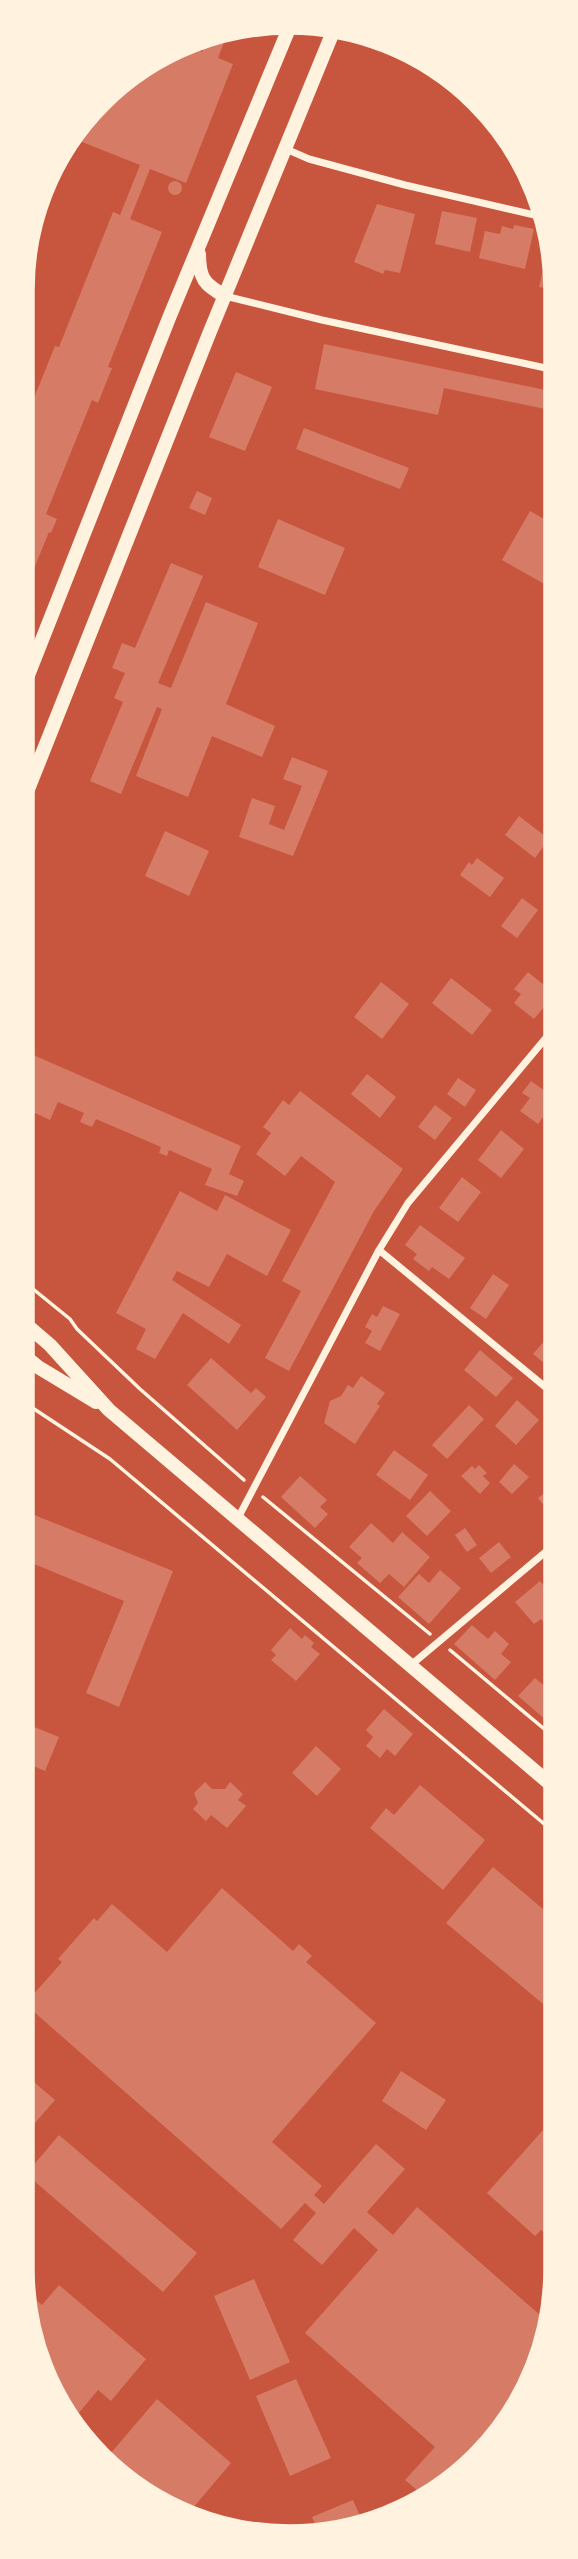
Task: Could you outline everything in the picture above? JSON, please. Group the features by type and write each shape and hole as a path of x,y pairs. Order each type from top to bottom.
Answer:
{"main road":[{"path":"33,663 287,33"},
{"path":"33,778 331,37"},
{"path":"199,247 199,269 207,286 225,296"},
{"path":"33,1330 50,1345 109,1410 545,1780"},
{"path":"33,1363 109,1410"}],"street":[{"path":"285,149 309,159 405,185 533,215"},
{"path":"225,296 322,320 545,368"},
{"path":"236,1520 379,1250 408,1203 545,1039"},
{"path":"379,1250 545,1387"},
{"path":"410,1666 545,1552"}],"path":[{"path":"33,1289 70,1319 77,1329 140,1389 253,1488 545,1730"},
{"path":"33,1408 110,1459 545,1825"}],"building":[{"path":"224,42 218,58 233,64 186,183 150,169 130,219 162,232 108,367 112,368 98,403 92,400 46,514 57,519 33,571 33,400 55,346 59,347 113,212 120,215 140,165 80,141 108,108 133,86 176,60 198,50 202,52 203,48"},
{"path":"172,181 178,181 182,188 178,195 172,195 168,191 168,185"},
{"path":"377,204 415,214 400,273 385,270 383,274 354,262"},
{"path":"442,211 477,218 470,252 435,244"},
{"path":"514,225 534,229 525,269 479,258 485,231 500,234 502,226 513,229"},
{"path":"544,267 545,288 539,287"},
{"path":"324,344 545,390 545,409 444,388 438,415 315,389"},
{"path":"236,372 272,387 245,451 209,437"},
{"path":"304,428 409,468 400,489 296,449"},
{"path":"197,491 212,498 205,515 189,508"},
{"path":"530,511 545,519 545,584 502,560"},
{"path":"278,519 345,548 325,595 258,567"},
{"path":"171,563 203,576 158,683 171,688 206,602 258,623 226,704 275,726 262,757 212,736 188,797 136,776 162,709 157,707 121,794 90,781 123,702 114,698 125,673 112,668 122,643 135,648"},
{"path":"292,757 328,771 293,856 239,837 252,798 275,806 269,824 284,830 302,786 283,779"},
{"path":"519,816 545,836 545,844 535,858 505,835"},
{"path":"165,831 209,851 189,896 145,876"},
{"path":"477,858 504,878 490,897 460,875 469,862 472,865"},
{"path":"522,898 538,910 517,938 501,926"},
{"path":"528,972 545,986 545,1006 534,1019 514,1003 521,994 514,989"},
{"path":"451,978 492,1010 472,1035 432,1003"},
{"path":"381,982 409,1004 382,1039 354,1017"},
{"path":"33,1055 241,1146 229,1174 244,1181 237,1196 205,1185 212,1169 169,1150 167,1156 159,1153 161,1147 96,1119 92,1127 80,1122 84,1113 58,1102 50,1120 33,1112"},
{"path":"367,1074 396,1097 380,1118 351,1094"},
{"path":"458,1078 476,1090 465,1107 447,1094"},
{"path":"531,1081 545,1091 545,1115 538,1124 520,1111 530,1098 522,1093"},
{"path":"300,1091 403,1169 374,1211 289,1371 265,1358 301,1291 282,1281 335,1182 301,1156 285,1176 256,1154 271,1133 263,1127 283,1100 289,1105"},
{"path":"435,1105 452,1118 435,1140 418,1127"},
{"path":"501,1130 524,1149 501,1178 478,1160"},
{"path":"462,1177 481,1192 458,1222 439,1208"},
{"path":"180,1191 217,1211 225,1195 291,1230 267,1276 227,1254 209,1287 177,1271 172,1280 241,1325 229,1344 183,1313 155,1359 136,1349 146,1329 116,1313"},
{"path":"420,1225 465,1258 449,1279 432,1267 429,1271 413,1259 417,1254 405,1245"},
{"path":"493,1274 509,1285 486,1319 470,1308"},
{"path":"383,1306 400,1314 380,1351 365,1343 372,1331 365,1327 372,1314 377,1317"},
{"path":"545,1340 545,1364 533,1354"},
{"path":"480,1350 513,1378 496,1397 464,1370"},
{"path":"211,1358 251,1393 256,1388 266,1397 237,1430 187,1385"},
{"path":"361,1376 385,1393 377,1404 380,1406 355,1444 324,1423 330,1401 341,1396 348,1385 353,1388"},
{"path":"517,1400 539,1420 516,1445 495,1426"},
{"path":"469,1405 484,1419 447,1459 432,1445"},
{"path":"394,1450 428,1475 410,1500 376,1475"},
{"path":"514,1464 529,1477 512,1494 499,1482"},
{"path":"479,1465 487,1473 483,1476 490,1483 480,1494 461,1476 472,1466 475,1469"},
{"path":"300,1476 327,1500 320,1507 328,1514 315,1528 281,1497"},
{"path":"430,1491 451,1511 427,1536 406,1516"},
{"path":"545,1493 545,1507 538,1498"},
{"path":"33,1514 173,1571 119,1707 86,1693 124,1601 33,1564"},
{"path":"371,1523 393,1543 402,1532 430,1557 404,1587 389,1574 380,1583 357,1563 362,1558 349,1547"},
{"path":"465,1528 477,1545 467,1552 455,1535"},
{"path":"499,1542 511,1557 491,1573 479,1558"},
{"path":"440,1570 461,1588 429,1624 398,1597 419,1574 429,1583"},
{"path":"540,1581 545,1587 545,1624 541,1619 534,1624 515,1602"},
{"path":"472,1625 488,1639 495,1631 509,1644 501,1654 511,1662 495,1680 454,1644"},
{"path":"290,1628 302,1639 305,1635 314,1643 311,1647 320,1654 296,1681 271,1660 276,1655 271,1650"},
{"path":"535,1678 545,1686 545,1719 518,1696"},
{"path":"384,1709 413,1734 395,1756 387,1749 380,1758 366,1746 373,1737 366,1730"},
{"path":"33,1726 59,1737 45,1771 33,1766"},
{"path":"316,1746 341,1769 317,1796 292,1773"},
{"path":"205,1782 212,1789 225,1789 230,1782 243,1794 238,1800 246,1806 227,1828 211,1815 206,1821 193,1809 198,1803 194,1793"},
{"path":"420,1785 485,1840 443,1890 370,1828 386,1808 394,1815"},
{"path":"493,1867 545,1911 545,2006 446,1923"},
{"path":"222,1888 293,1951 299,1944 312,1956 306,1962 376,2023 272,2142 322,2186 314,2195 324,2204 376,2144 405,2169 367,2212 393,2235 417,2207 541,2316 525,2368 502,2412 470,2451 445,2473 418,2491 405,2480 435,2447 305,2333 378,2250 354,2228 322,2265 293,2240 316,2213 305,2203 281,2229 33,2011 33,1995 62,1962 58,1959 94,1918 97,1921 112,1904 167,1952"},
{"path":"401,2071 446,2100 426,2130 382,2101"},
{"path":"33,2081 55,2100 33,2125"},
{"path":"543,2130 545,2132 545,2233 541,2230 535,2236 487,2193"},
{"path":"59,2135 197,2253 163,2292 33,2180 33,2166"},
{"path":"254,2279 290,2362 250,2380 214,2296"},
{"path":"59,2285 146,2359 111,2401 98,2390 78,2414 47,2352 35,2299 42,2305"},
{"path":"296,2379 331,2458 290,2476 256,2396"},
{"path":"157,2399 231,2463 194,2507 147,2483 111,2453"},
{"path":"353,2500 360,2515 315,2524 312,2517"}]}
